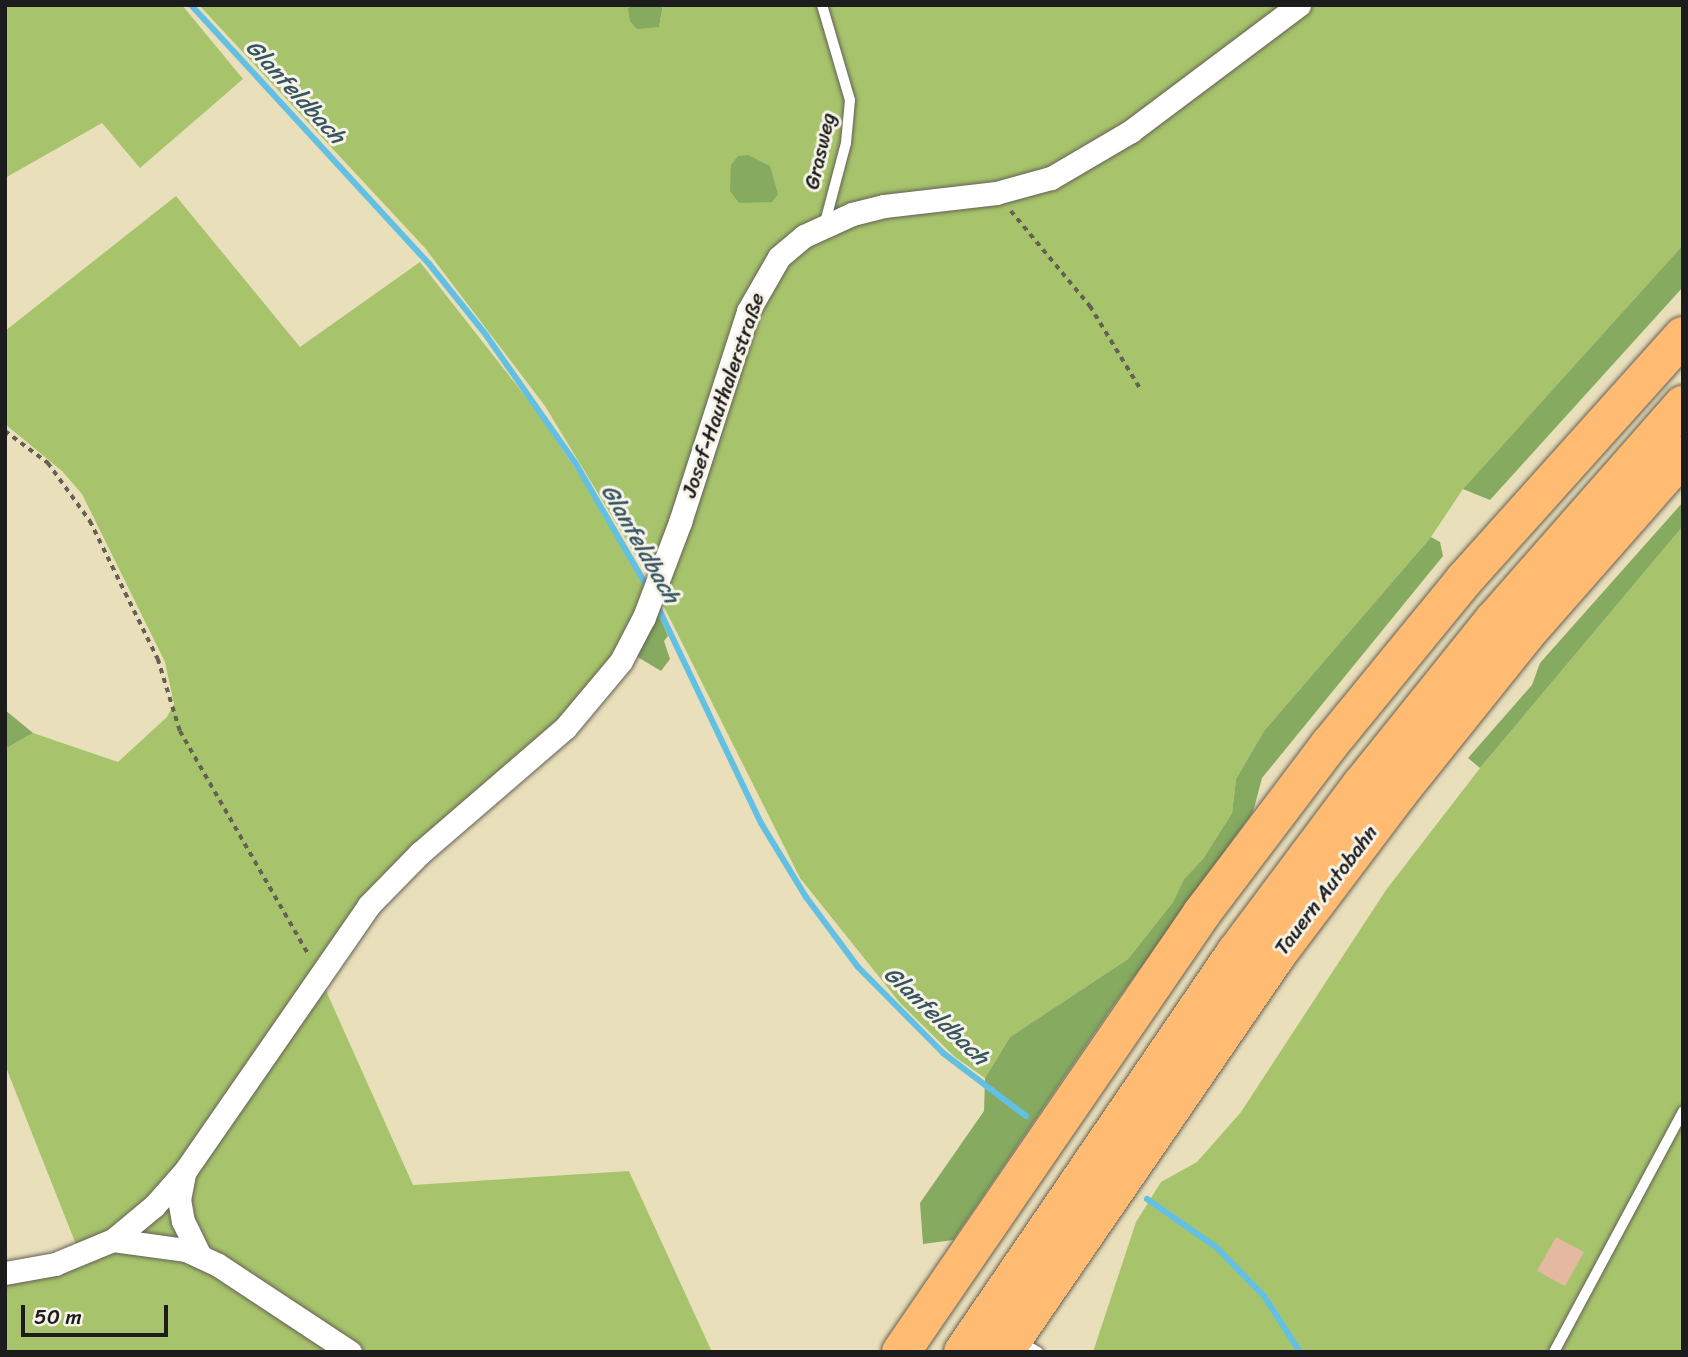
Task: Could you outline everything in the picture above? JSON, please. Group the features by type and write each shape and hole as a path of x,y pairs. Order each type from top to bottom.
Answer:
{"highway":[{"path":"901,1352 1194,925 1329,745 1464,580 1683,336"},
{"path":"963,1352 1236,952 1353,796 1493,621 1683,405"},
{"name":"Tauern Autobahn","path":"1018,1347 1276,956 1398,793 1526,634 1683,455"}],"street":[{"name":"Josef-Hauthalerstraße","path":"113,1240 154,1206 185,1171 319,972 388,884 589,704 621,661 644,617 659,579 758,290 790,247 824,226 884,206 996,192 1051,178 1093,155 1299,5"},
{"path":"185,1171 178,1199 183,1221 200,1256"},
{"path":"5,1273 55,1264 113,1240 155,1243 200,1256 349,1352"}],"lane":[{"name":"Grasweg","path":"822,5 850,100 846,143 824,226"},
{"path":"1554,1352 1683,1111"}],"path":[{"path":"996,192 1065,271 1141,390"},
{"path":"5,431 48,463 90,521 158,659 180,732 319,972"}],"green space":[{"path":"5,5 182,5 243,79 140,168 102,123 5,178"},
{"path":"199,5 632,5 628,8 659,27 663,5 1683,5 1683,245 1463,489 1431,537 1264,731 1236,779 1232,813 1203,859 1184,879 1173,902 1128,959 1010,1037 985,1078 955,1057 900,1003 800,878 650,579 545,406 425,248"},
{"path":"632,5 663,5 659,27 637,29 630,21 628,8"},
{"path":"748,155 770,166 778,194 772,202 739,203 730,191 731,165 738,156"},
{"path":"176,196 300,347 420,262 533,406 595,498 655,606 636,656 604,700 384,899 323,984 413,1185 629,1171 712,1352 5,1352 5,1264 77,1247 5,1065 5,749 33,733 118,762 167,717 174,704 165,662 82,494 62,471 5,424 5,331"},
{"path":"1683,245 1683,287 1490,500 1463,489"},
{"path":"1683,502 1683,526 1480,768 1468,758 1532,685 1540,663"},
{"path":"1683,526 1683,1352 1093,1352 1136,1222 1161,1182 1197,1162 1241,1112 1386,890 1480,768"},
{"path":"1431,537 1440,542 1443,556 1262,778 1253,812 1113,1006 953,1240 923,1244 920,1203 984,1111 985,1078 1010,1037 1128,959 1173,902 1184,879 1203,859 1232,813 1236,779 1264,731"},
{"path":"655,606 668,636 664,641 670,659 661,671 636,656"},
{"path":"5,710 33,733 5,749"}],"building":[{"path":"1556,1237 1584,1252 1565,1286 1537,1271"}],"waterway":[{"name":"Glanfeldbach","path":"191,5 430,265 486,335 576,464 648,588"},
{"name":"Glanfeldbach","path":"656,603 761,823 806,897 858,967 943,1053 1026,1116"},
{"name":"Glanfeldbach","path":"1147,1199 1216,1247 1264,1296 1300,1352"}]}
